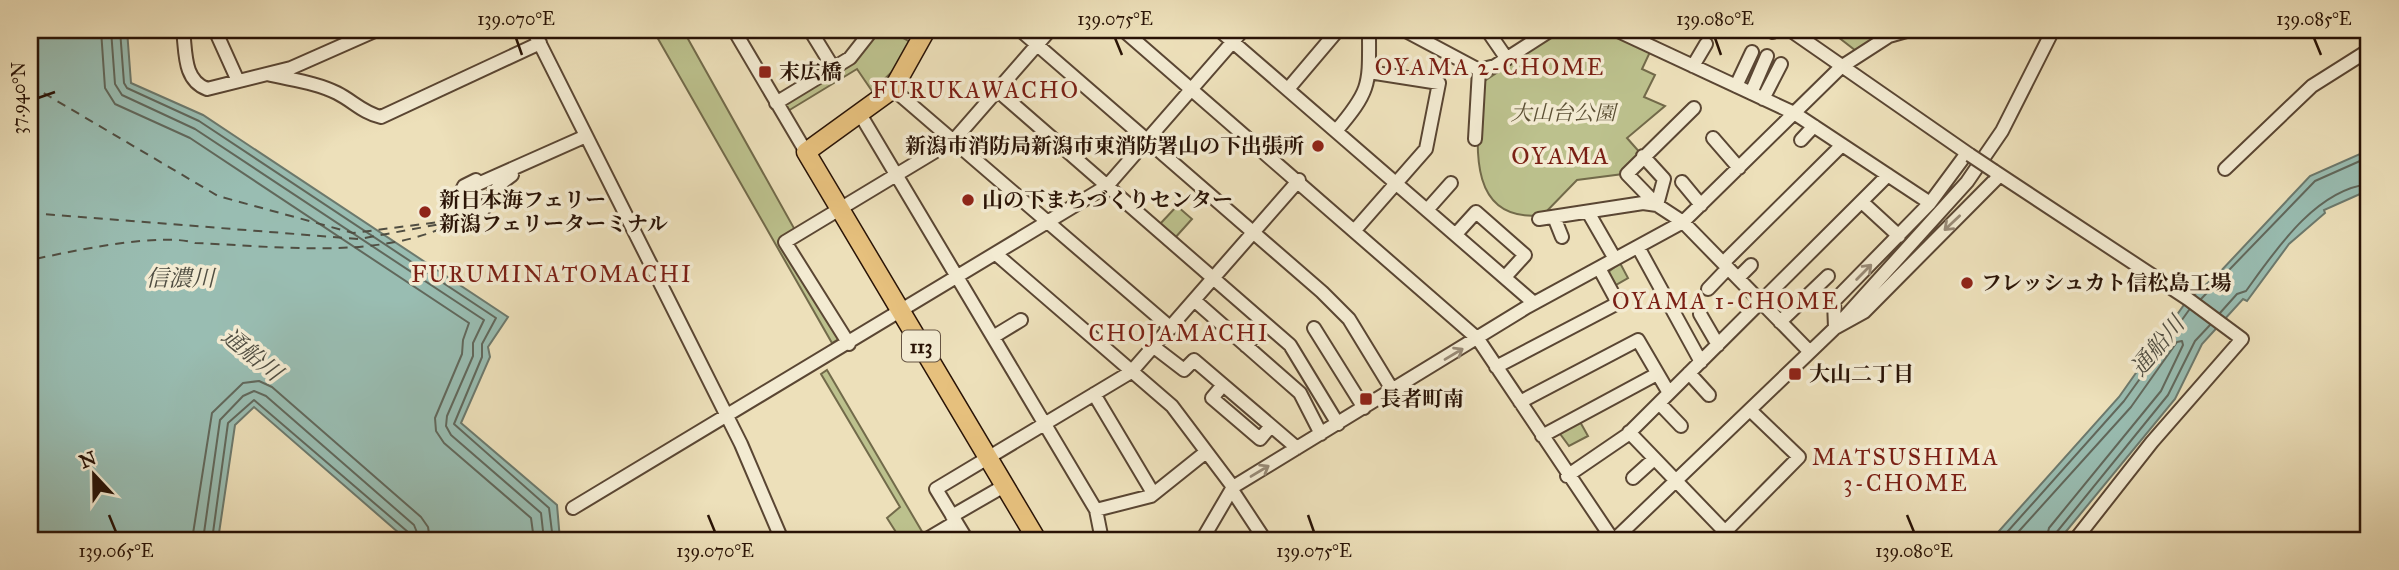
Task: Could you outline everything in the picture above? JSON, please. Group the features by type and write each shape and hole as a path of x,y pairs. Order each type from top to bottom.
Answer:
{"highway":[{"path":"806,152 893,89 926,30"},
{"name":"113","path":"806,152 1037,540"}],"street":[{"path":"183,30 189,74 195,85 207,89 291,68 377,30"},
{"path":"216,30 241,81"},
{"path":"241,81 358,30"},
{"path":"534,30 727,417 782,540"},
{"path":"734,30 806,152"},
{"path":"810,30 834,69"},
{"path":"776,103 850,58 872,30"},
{"path":"1020,30 1349,319 1394,391"},
{"path":"849,344 785,242 954,140 1050,30"},
{"path":"1123,30 1299,180 1478,339 1567,476 1614,540 1835,328 1967,182 2002,131 2053,30"},
{"path":"1219,30 1534,303"},
{"path":"573,508 1107,186 1243,30"},
{"path":"1288,89 1338,30"},
{"path":"1336,131 1363,99 1369,72 1369,30"},
{"path":"1404,30 1479,70 1495,66 1551,30"},
{"path":"1488,30 1507,59"},
{"path":"1616,30 1794,113 1930,203"},
{"path":"1790,30 1968,154 2188,299 2242,339 2152,442 2075,540"},
{"path":"1202,540 1232,488 1534,303 1683,222 1841,67 1889,33 1910,30"},
{"path":"267,74 307,82 339,93 367,114 380,117 540,43"},
{"path":"1693,66 1706,44"},
{"path":"2225,169 2312,86 2369,50"},
{"path":"1736,86 1752,52"},
{"path":"1757,96 1768,57"},
{"path":"1757,96 1781,65"},
{"path":"1475,139 1479,70"},
{"path":"1355,230 1426,149 1439,83 1369,72"},
{"path":"893,89 1171,328"},
{"path":"998,91 1290,345 1338,424"},
{"path":"1694,108 1627,174 1657,205 1683,222 1810,352"},
{"path":"860,114 1096,510 1102,540"},
{"path":"1801,140 1814,126"},
{"path":"476,214 456,202 464,186 476,180 478,184 586,136"},
{"path":"1713,138 1739,167"},
{"path":"1708,289 1730,270 1842,145"},
{"path":"1835,328 1834,301 1930,203 1968,154"},
{"path":"1643,156 1664,179 1657,205"},
{"path":"459,220 481,213 500,184 526,164"},
{"path":"1835,328 1864,312 1997,173"},
{"path":"1567,476 1629,432 1888,175"},
{"path":"967,540 936,489 1131,372 1299,180"},
{"path":"1682,182 1701,205"},
{"path":"1427,210 1451,183"},
{"path":"1862,202 1899,236"},
{"path":"1539,219 1643,203 1657,205"},
{"path":"1456,234 1476,212 1525,255 1505,277"},
{"path":"1588,212 1615,260"},
{"path":"1554,217 1562,237"},
{"path":"1637,247 1701,362"},
{"path":"996,254 1172,406 1232,488 1265,540"},
{"path":"1730,270 1751,265"},
{"path":"1496,367 1618,303 1599,268"},
{"path":"1780,322 1828,276"},
{"path":"1194,300 1300,393 1321,434"},
{"path":"1700,314 1713,323 1718,345"},
{"path":"993,337 1021,320"},
{"path":"1246,346 1265,324"},
{"path":"1314,328 1364,408"},
{"path":"1520,402 1638,340 1657,374 1664,398 1681,426"},
{"path":"1154,347 1184,370 1194,360 1297,448"},
{"path":"1689,373 1709,395"},
{"path":"1542,436 1657,374"},
{"path":"1094,394 1153,493"},
{"path":"1629,432 1725,538 1799,457 1750,410"},
{"path":"1096,510 1153,493 1206,452"},
{"path":"1633,478 1654,459"},
{"path":"930,540 929,538 954,519 1004,486"}],"green space":[{"path":"653,30 683,30 795,230 782,237 842,337 832,343"},
{"path":"872,30 889,30 910,42 896,68 872,91 857,69 783,114 776,103 834,69"},
{"name":"大山台公園","path":"1561,30 1601,30 1650,52 1642,69 1655,75 1644,97 1665,106 1627,138 1642,155 1623,174 1577,180 1543,215 1517,214 1499,206 1488,192 1481,174 1478,131 1481,90 1483,82"},
{"path":"1829,30 1886,30 1892,35 1860,54"},
{"path":"1177,206 1192,219 1174,239 1159,225"},
{"path":"1620,263 1628,278 1614,286 1607,273"},
{"path":"827,370 927,540 901,540 887,518 900,507 821,374"},
{"path":"1579,420 1588,436 1569,446 1558,431"}],"water":[{"name":"信濃川","path":"30,30 127,30 131,83 203,115 508,317 488,347 490,357 461,423 557,505 560,540 407,540 254,407 235,425 218,540 30,540"},
{"name":"通船川","path":"2369,150 2369,190 2324,210 2325,213 2289,244 2247,301 2243,299 2202,344 2175,399 2059,540 1991,540 2119,397 2186,302 2219,273 2310,176"}],"ferry route":[{"path":"30,85 218,196 353,233 455,220"},
{"path":"30,213 359,239 446,223"},
{"path":"30,289 35,259 93,248 161,240 294,248 362,247 426,234 455,222"}],"place":[{"name":"末広橋","path":"765,72"},
{"name":"新潟市消防局新潟市東消防署山の下出張所","path":"1318,146"},
{"name":"山の下まちづくりセンター","path":"968,200"},
{"name":"新日本海フェリー 新潟フェリーターミナル","path":"425,212"},
{"name":"フレッシュカト信松島工場","path":"1967,283"},
{"name":"大山二丁目","path":"1795,374"},
{"name":"長者町南","path":"1366,399"}],"district":[{"name":"OYAMA 2-CHOME","path":"1490,67"},
{"name":"FURUKAWACHO","path":"976,90"},
{"name":"OYAMA","path":"1561,156"},
{"name":"FURUMINATOMACHI","path":"552,274"},
{"name":"OYAMA 1-CHOME","path":"1726,301"},
{"name":"CHOJAMACHI","path":"1179,333"},
{"name":"MATSUSHIMA 3-CHOME","path":"1906,470"}]}
